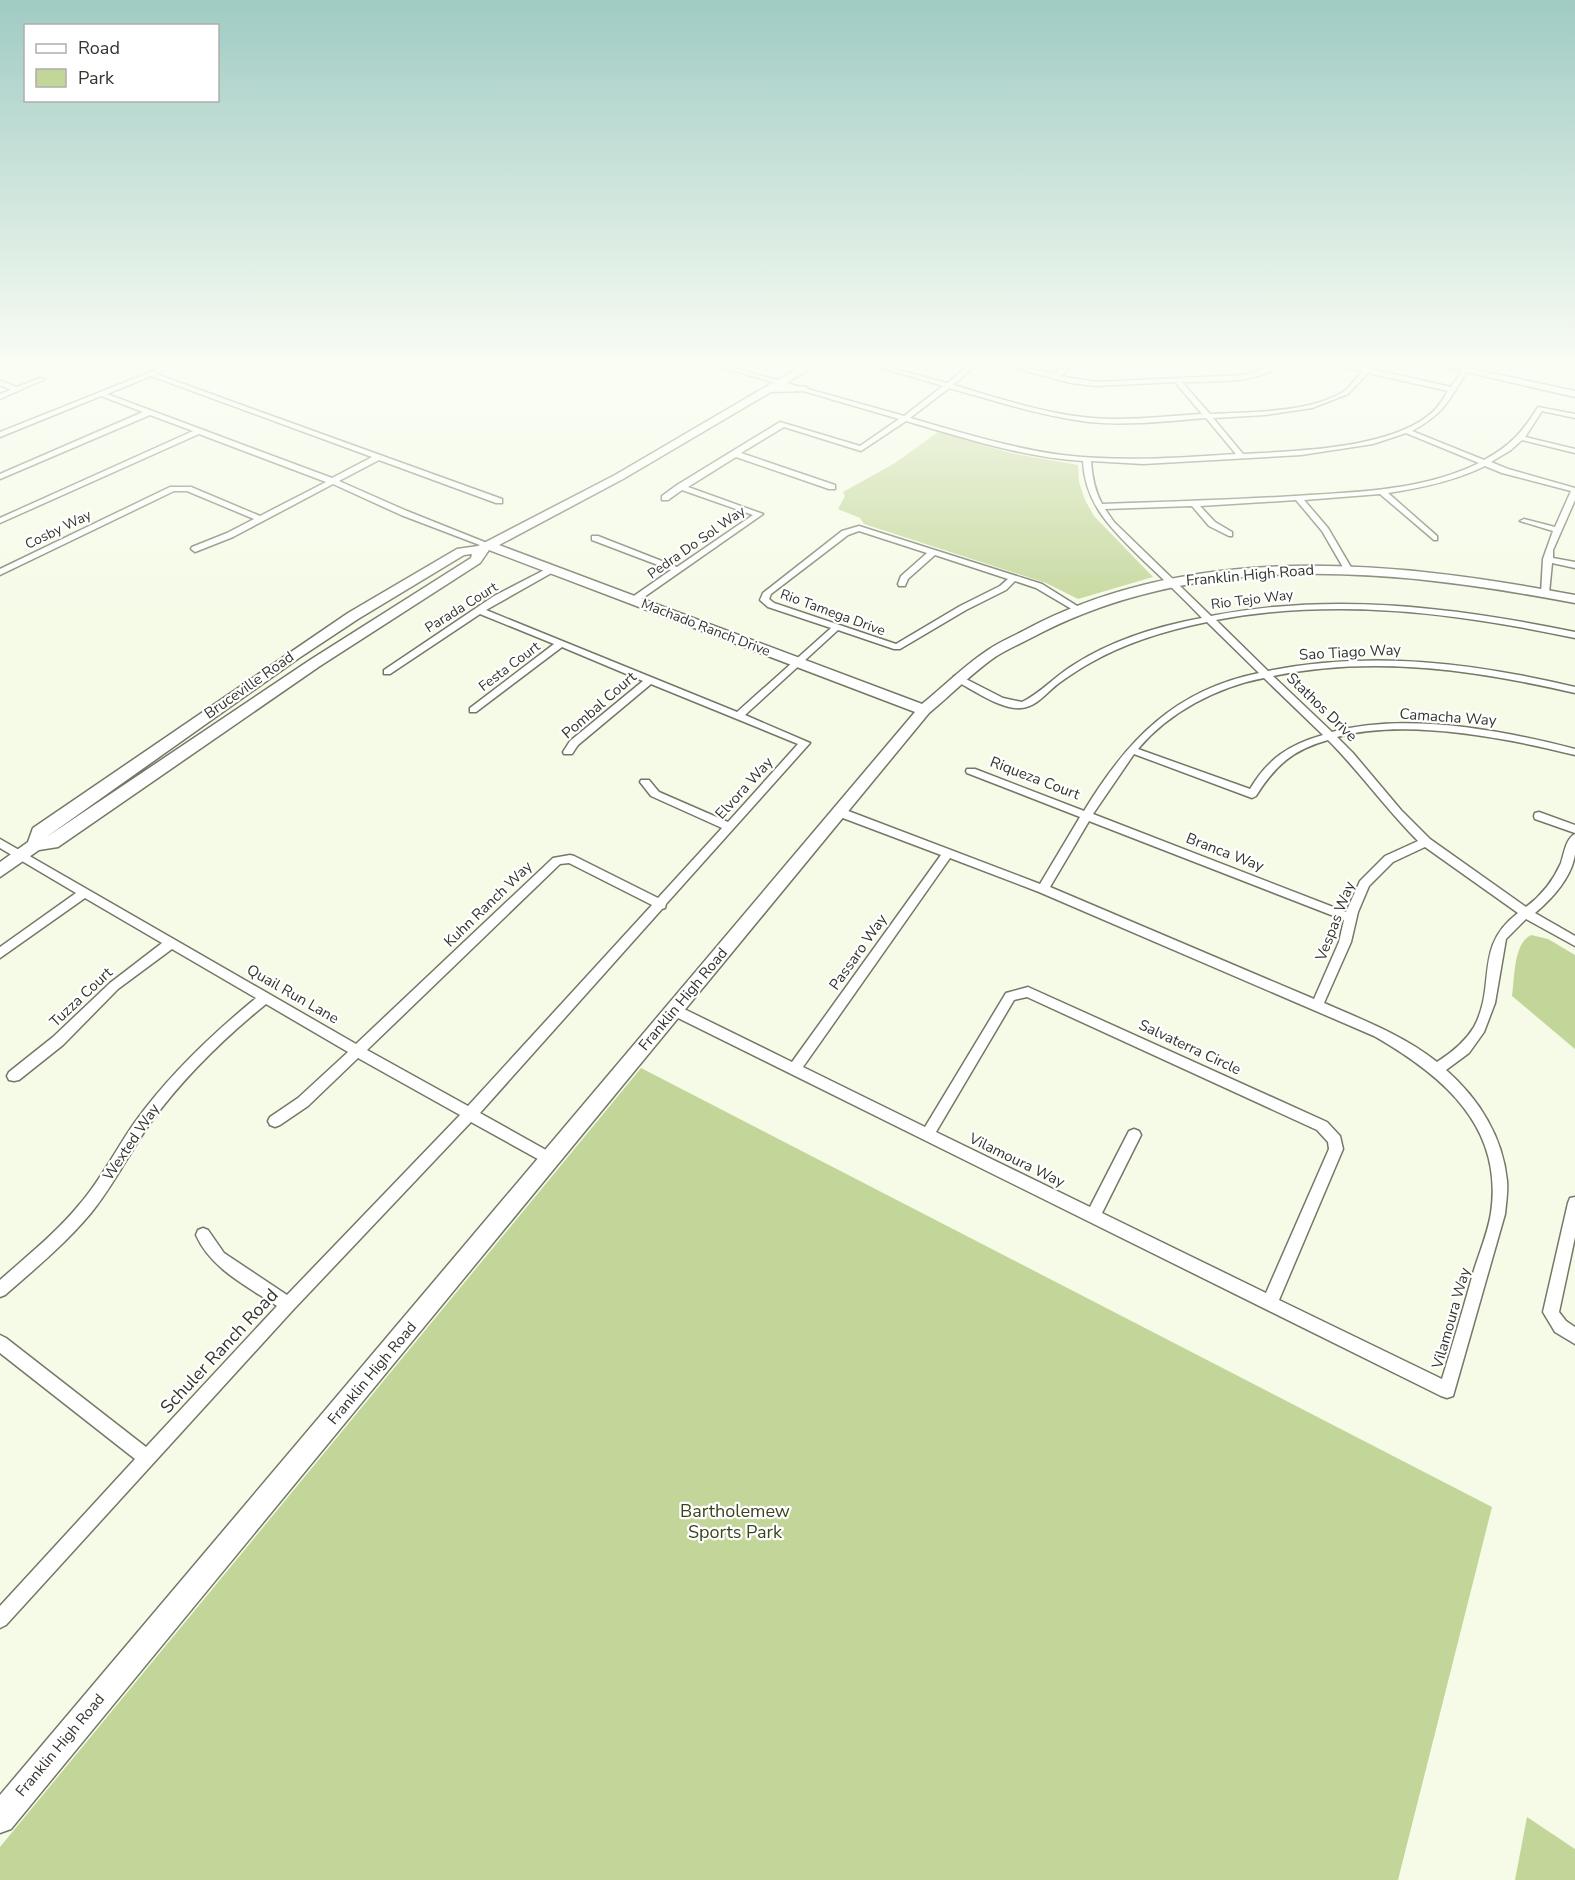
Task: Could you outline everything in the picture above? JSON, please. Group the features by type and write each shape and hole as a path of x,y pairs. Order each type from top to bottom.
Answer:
{"street":[{"path":"0,477 56,453"},
{"path":"0,521 151,453"},
{"path":"256,453 333,482 484,547"},
{"path":"365,453 499,501"},
{"name":"Bruceville Road","path":"0,870 35,845 52,843 290,678 476,560 484,547 620,477 662,453"},
{"path":"1043,453 1087,460 1143,462 1294,453"},
{"path":"1238,453 1242,457"},
{"path":"1457,453 1484,464 1575,490 1547,559 1545,593"},
{"path":"1099,507 1195,505 1382,491 1446,478 1484,464 1500,453"},
{"path":"665,498 736,454 832,487"},
{"path":"195,549 221,539 379,458"},
{"name":"Stathos Drive","path":"1087,460 1089,486 1099,507 1115,529 1331,737 1397,813 1426,842 1526,913 1575,942"},
{"name":"Pedra Do Sol Way","path":"634,600 759,514 680,487"},
{"name":"Cosby Way","path":"0,572 173,489 188,489 261,519"},
{"path":"1382,491 1434,538"},
{"path":"1298,498 1325,530 1348,569"},
{"path":"1195,505 1205,518 1229,534"},
{"path":"1524,521 1557,530"},
{"name":"Rio Tamega Drive","path":"1014,578 1003,588 963,608 897,648 771,605 764,600 767,593 853,528 933,552 1014,578 1048,590 1078,609"},
{"path":"595,538 678,570"},
{"name":"Machado Ranch Drive","path":"484,547 552,569 924,710"},
{"path":"902,584 904,578 933,552"},
{"path":"1547,559 1575,565"},
{"name":"Parada Court","path":"387,672 479,610 552,569"},
{"name":"Franklin High Road","path":"0,1818 838,812 924,710 957,678 1014,639 1078,609 1171,583 1257,572 1348,569 1451,577 1575,599"},
{"name":"Rio Tejo Way","path":"957,678 1011,704 1025,705 1061,677 1111,649 1148,634 1208,618 1305,606 1386,606 1473,615 1575,634"},
{"name":"Elvora Way","path":"470,1114 805,743 479,610"},
{"path":"738,716 837,627"},
{"name":"Festa Court","path":"474,710 561,643"},
{"name":"Sao Tiago Way","path":"1043,889 1132,750 1156,724 1179,707 1221,687 1266,674 1335,664 1422,664 1491,672 1575,690"},
{"name":"Pombal Court","path":"568,752 574,743 650,680"},
{"name":"Camacha Way","path":"1132,750 1252,794 1268,770 1282,756 1311,742 1394,728 1444,728 1506,736 1575,752"},
{"name":"Riqueza Court","path":"971,771 1089,814"},
{"path":"645,782 655,794 730,827"},
{"name":"Vilamoura Way","path":"674,1010 1447,1390 1498,1214 1502,1192 1500,1170 1487,1131 1463,1095 1437,1069 1395,1040 1317,1005 1043,889 838,812"},
{"name":"Branca Way","path":"1089,814 1351,918"},
{"path":"1539,816 1575,829"},
{"path":"1437,1069 1470,1045 1480,1031 1489,1004 1496,951 1501,938 1508,927 1554,887 1563,872 1575,838"},
{"name":"Vespas Way","path":"1317,1005 1345,942 1358,894 1376,870 1405,850 1426,842"},
{"name":"Quail Run Lane","path":"0,843 550,1160"},
{"name":"Passaro Way","path":"795,1068 947,854"},
{"name":"Kuhn Ranch Way","path":"274,1121 303,1102 557,861 570,859 661,905"},
{"path":"0,953 84,893"},
{"name":"Tuzza Court","path":"14,1076 58,1041 114,986 171,943"},
{"name":"Salvaterra Circle","path":"928,1134 1010,996 1028,992 1322,1126 1335,1140 1336,1149 1270,1303"},
{"name":"Wexted Way","path":"0,1290 68,1228 87,1207 148,1115 182,1074 227,1028 266,998"},
{"name":"Schuler Ranch Road","path":"0,1619 288,1305 470,1114"},
{"path":"1093,1216 1134,1135"},
{"path":"1575,1203 1551,1312 1554,1320 1565,1331 1575,1336"},
{"path":"203,1235 219,1258 288,1305"},
{"path":"0,1343 147,1458"}],"green space":[{"path":"909,453 1010,453 1078,465 1079,482 1094,516 1153,577 1078,599 1046,583 864,524 860,518 838,509 845,496 843,492"},
{"path":"1531,935 1548,939 1575,955 1575,1049 1512,996 1518,954 1525,939"},
{"name":"Bartholemew Sports Park","path":"641,1068 1492,1507 1398,1880 0,1880 0,1847"},
{"path":"1527,1817 1575,1849 1575,1880 1515,1880"}]}
